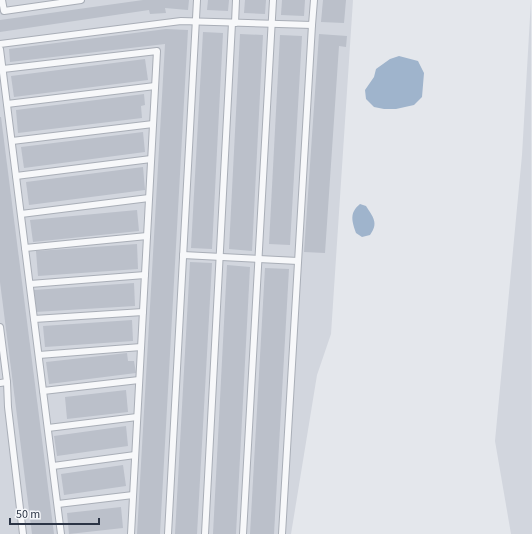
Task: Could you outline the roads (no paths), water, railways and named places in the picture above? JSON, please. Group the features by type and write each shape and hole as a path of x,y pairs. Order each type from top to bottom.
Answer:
{"lane":[{"path":"2,0 4,11 39,3 79,0"},
{"path":"168,534 197,0"},
{"path":"205,534 233,23 236,0"},
{"path":"243,534 273,0"},
{"path":"282,534 314,0"},
{"path":"0,44 181,21 312,25"},
{"path":"0,49 61,534"},
{"path":"3,69 157,51 130,534"},
{"path":"7,104 155,86"},
{"path":"12,141 153,124"},
{"path":"16,176 151,159"},
{"path":"21,214 149,198"},
{"path":"25,248 147,236"},
{"path":"183,255 298,261"},
{"path":"30,284 145,274"},
{"path":"34,319 143,312"},
{"path":"0,328 23,534"},
{"path":"39,355 141,347"},
{"path":"43,391 139,380"},
{"path":"0,382 7,382"},
{"path":"48,428 137,417"},
{"path":"53,466 135,455"},
{"path":"58,504 133,495"}],"water":[{"path":"399,56 418,61 424,73 422,97 414,105 396,109 374,107 366,99 365,90 374,77 376,69 390,59"},
{"path":"360,204 366,206 375,223 373,231 370,235 362,237 356,233 352,217 354,211"}]}
